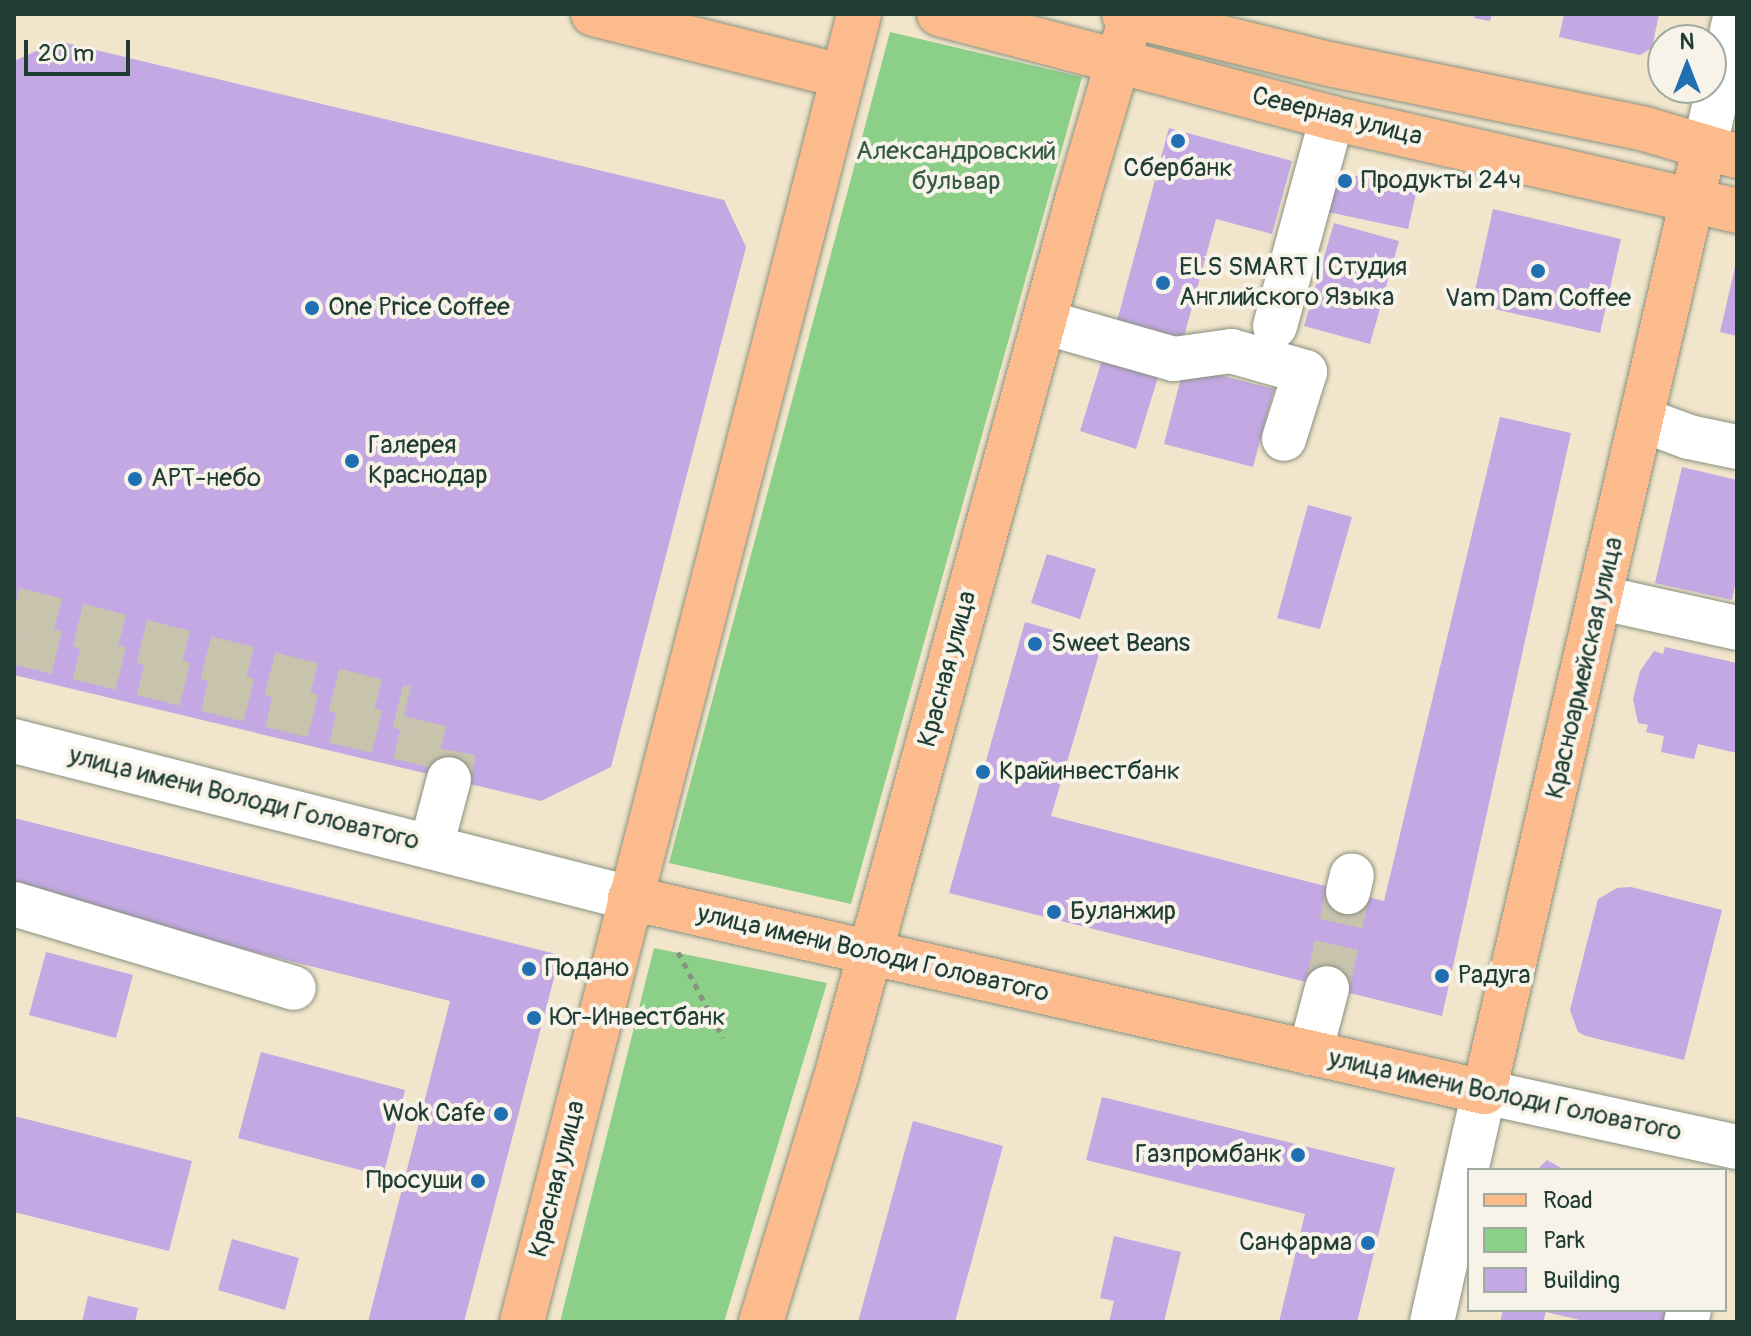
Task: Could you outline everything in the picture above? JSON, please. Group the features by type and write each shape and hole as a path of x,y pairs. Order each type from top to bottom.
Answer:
{"main road":[{"path":"593,14 842,76"},
{"name":"Красная улица","path":"522,1322 859,14"},
{"name":"Северная улица","path":"939,14 1332,118 1737,211"},
{"name":"Красная улица","path":"761,1322 870,954 1129,15"},
{"name":"Северная улица","path":"1129,15 1334,65 1645,129 1721,152"},
{"name":"Красноармейская улица","path":"1484,1092 1602,598 1691,201 1721,152"},
{"name":"улица имени Володи Головатого","path":"630,898 1484,1092"}],"street":[{"name":"Красноармейская улица","path":"1721,152 1736,14"},
{"path":"1275,326 1332,118"},
{"path":"1044,322 1174,359 1231,351 1305,372 1284,439"},
{"path":"1643,420 1689,437 1737,447"},
{"path":"1602,598 1737,628"},
{"name":"улица имени Володи Головатого","path":"14,741 630,898"},
{"path":"431,847 449,779"},
{"path":"14,904 294,988"},
{"path":"1310,1053 1327,988"},
{"name":"Красноармейская улица","path":"1432,1322 1484,1092"},
{"name":"улица имени Володи Головатого","path":"1484,1092 1731,1154"}],"path":[{"path":"678,952 723,1038"}],"green space":[{"name":"Александровский бульвар","path":"890,32 1082,77 851,904 669,863"},
{"path":"654,948 827,983 724,1322 560,1322"}],"building":[{"path":"1475,14 1492,14 1490,21 1474,18"},
{"path":"1564,14 1659,14 1657,24 1647,24 1647,51 1640,55 1559,37"},
{"name":"Галерея Краснодар","path":"58,41 724,200 746,247 611,767 541,801 14,675 14,61"},
{"name":"ELS SMART | Студия Английского Языка","path":"1169,128 1292,161 1272,234 1216,219 1180,351 1114,332"},
{"path":"1337,172 1417,189 1408,229 1328,212"},
{"path":"1493,209 1621,239 1600,333 1472,304"},
{"path":"1334,223 1399,241 1370,344 1304,326"},
{"path":"1737,263 1737,336 1720,332"},
{"path":"1106,347 1162,364 1136,449 1080,431"},
{"path":"1184,366 1274,389 1253,467 1164,444"},
{"path":"1500,417 1571,433 1442,1016 949,893 1025,622 1102,644 1051,816 1384,901"},
{"path":"1682,467 1737,480 1737,576 1732,600 1655,583"},
{"path":"1308,505 1352,517 1320,629 1277,618"},
{"path":"1047,554 1096,569 1080,619 1031,603"},
{"path":"1665,647 1737,663 1737,753 1698,744 1694,759 1661,752 1664,736 1646,732 1648,725 1638,723 1633,699 1640,671 1654,651 1663,654"},
{"path":"14,818 560,955 464,1322 368,1322 450,1001 14,892"},
{"path":"1631,887 1722,910 1684,1060 1586,1036 1578,1032 1570,1010 1598,899 1617,888"},
{"path":"46,952 133,975 116,1038 29,1015"},
{"path":"261,1052 405,1090 383,1176 238,1138"},
{"path":"1102,1097 1395,1168 1357,1322 1279,1322 1305,1214 1086,1160"},
{"path":"14,1116 192,1161 169,1251 14,1212"},
{"path":"913,1121 1003,1146 955,1322 858,1322"},
{"path":"1547,1160 1561,1168 1539,1168"},
{"path":"1114,1236 1181,1252 1164,1322 1109,1322 1114,1301 1100,1298"},
{"path":"232,1239 299,1258 285,1310 218,1290"},
{"path":"88,1296 138,1308 135,1322 82,1322"},
{"path":"1502,1312 1546,1312 1543,1322 1500,1322"},
{"path":"1546,1312 1674,1312 1666,1322 1588,1322"}],"tunnel":[{"path":"14,609 406,708"},
{"path":"14,642 454,751 449,779"},
{"path":"1327,988 1348,892"}],"place":[{"name":"Сбербанк","path":"1178,141"},
{"name":"Продукты 24ч","path":"1345,181"},
{"name":"Vam Dam Coffee","path":"1538,271"},
{"name":"ELS SMART | Студия Английского Языка","path":"1163,283"},
{"name":"One Price Coffee","path":"312,308"},
{"name":"Галерея Краснодар","path":"352,461"},
{"name":"АРТ-небо","path":"135,479"},
{"name":"Sweet Beans","path":"1035,644"},
{"name":"Крайинвестбанк","path":"983,772"},
{"name":"Буланжир","path":"1054,912"},
{"name":"Подано","path":"529,969"},
{"name":"Радуга","path":"1442,976"},
{"name":"Юг-Инвестбанк","path":"534,1018"},
{"name":"Wok Cafe","path":"501,1114"},
{"name":"Газпромбанк","path":"1298,1155"},
{"name":"Просуши","path":"478,1181"},
{"name":"Санфарма","path":"1368,1243"}]}
